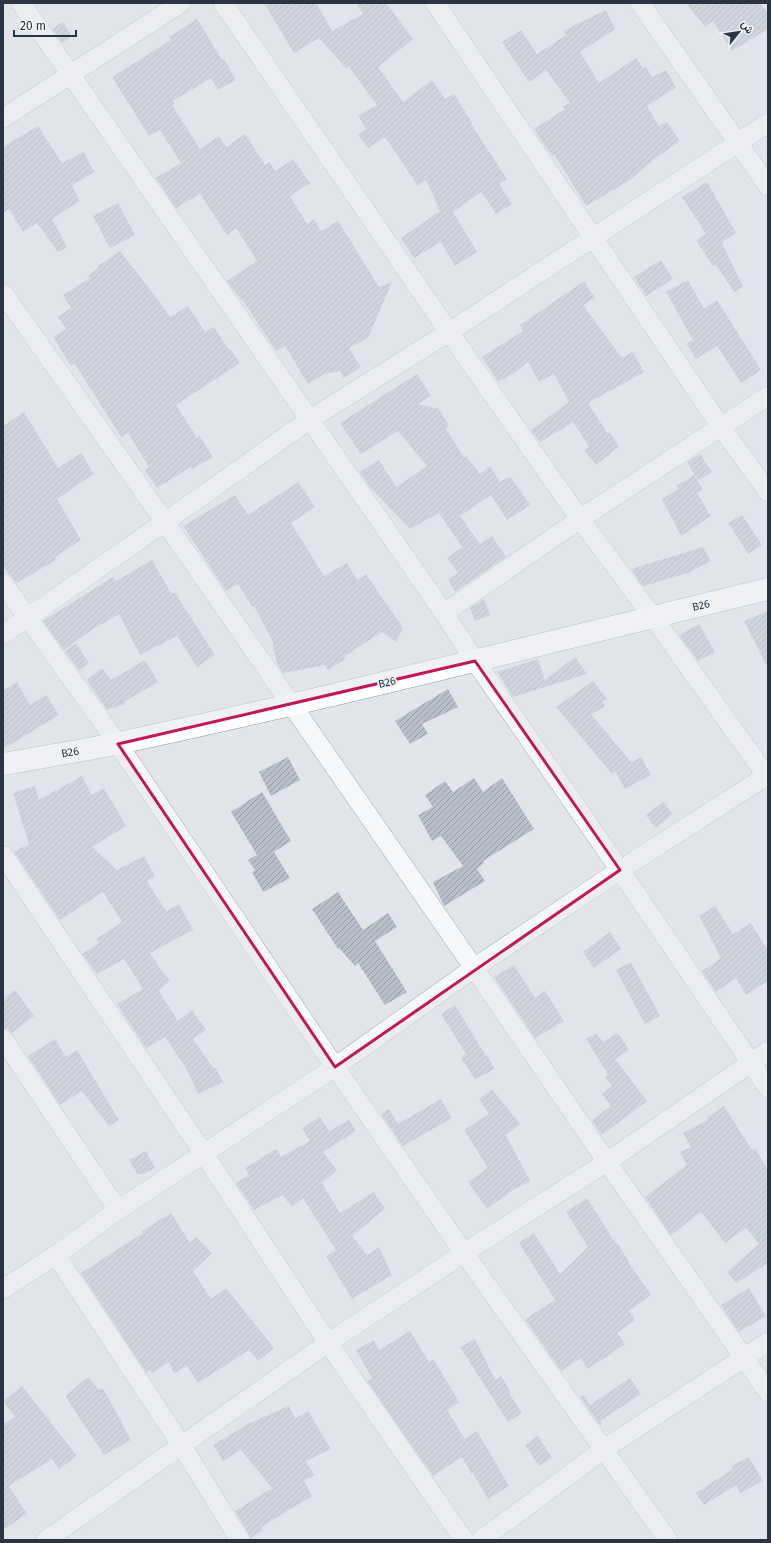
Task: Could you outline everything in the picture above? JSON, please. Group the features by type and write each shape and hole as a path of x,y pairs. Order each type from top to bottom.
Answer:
{"highway":[{"name":"B26","path":"3,764 118,744 475,661 768,589"}],"street":[{"path":"21,3 444,613 475,661 620,870 768,1088"},
{"path":"3,118 181,3"},
{"path":"3,1289 56,1255 118,1210 335,1067 474,968 620,870 768,777 653,617 580,519 448,332 223,3"},
{"path":"435,3 721,427 768,492"},
{"path":"640,3 768,186"},
{"path":"3,634 309,420 448,332 768,123"},
{"path":"3,293 165,522 607,1162 768,1392"},
{"path":"444,613 580,519 768,396"},
{"path":"3,583 118,744 335,1067 668,1540"},
{"path":"3,855 204,1154 328,1343 464,1540"},
{"path":"3,1039 118,1210"},
{"path":"46,1540 328,1343 464,1252 607,1162 768,1051"},
{"path":"56,1255 182,1446 240,1540"},
{"path":"481,1540 604,1450 768,1342"}],"highlighted area":[{"path":"475,661 620,870 335,1067 118,744"}],"building":[{"path":"264,3 316,3 332,31 363,14 356,3 386,3 413,39 378,67 403,102 432,80 445,99 454,94 472,123 471,124 507,179 499,184 512,204 496,214 481,192 453,212 477,252 455,266 441,242 414,258 401,238 440,211 426,180 418,186 385,137 368,148 358,135 366,129 358,116 377,105 348,66 346,68 319,38 294,53"},
{"path":"686,3 760,3 768,13 768,29 732,51 713,21 705,27"},
{"path":"606,10 615,29 580,52 599,83 636,58 643,68 646,67 652,77 666,70 676,87 647,106 659,126 667,122 680,141 653,160 630,180 586,206 554,154 552,156 534,129 565,109 563,107 570,103 546,70 529,82 502,42 521,30 537,54 566,35 563,31"},
{"path":"197,19 222,60 224,59 236,80 218,90 211,78 173,101 175,104 172,105 200,149 219,136 226,147 245,134 265,165 270,162 275,171 293,159 310,183 290,196 307,224 314,219 321,231 338,221 379,287 392,282 368,338 349,348 361,367 344,378 340,371 324,374 308,384 285,346 276,351 242,299 241,300 227,281 257,261 236,228 227,235 200,194 176,208 156,178 181,163 160,130 149,136 112,77 171,40 169,37"},
{"path":"63,22 72,36 62,43 52,29"},
{"path":"38,126 62,163 84,152 94,172 72,185 80,201 52,219 67,247 58,252 37,223 23,232 9,209 3,213 3,147"},
{"path":"707,182 736,233 722,243 743,287 734,292 716,265 713,266 696,240 706,234 682,197"},
{"path":"118,203 135,235 110,248 93,216"},
{"path":"120,251 170,317 188,306 205,332 214,327 229,350 230,349 240,363 176,405 197,438 200,436 213,457 192,469 191,467 157,488 145,470 149,467 128,433 121,437 75,364 71,366 53,337 66,329 58,317 71,308 63,295 90,278 88,276 99,267 98,266"},
{"path":"661,260 673,279 646,296 634,277"},
{"path":"688,280 704,309 717,300 761,370 741,383 717,346 696,359 687,344 693,340 666,292"},
{"path":"584,281 595,298 583,305 622,358 633,352 644,372 588,403 608,434 610,432 619,447 596,465 584,450 589,447 573,422 540,442 531,430 569,402 554,374 539,382 528,362 514,373 498,382 482,357 523,331 520,325"},
{"path":"417,374 431,396 418,404 439,409 449,426 446,429 464,457 466,456 480,474 490,466 500,482 510,476 530,505 507,520 491,495 460,516 480,544 492,536 506,557 455,592 448,579 458,573 447,558 462,547 439,513 410,529 370,487 360,472 379,460 396,487 427,466 398,431 361,454 340,423"},
{"path":"24,412 58,468 81,453 94,474 57,499 81,540 55,557 56,560 17,583 3,567 3,426"},
{"path":"700,454 712,472 698,480 687,462"},
{"path":"694,475 703,490 697,493 711,516 681,536 662,499 678,489 676,486"},
{"path":"298,482 315,507 291,523 324,576 347,563 357,580 366,574 403,628 396,642 382,632 345,656 344,660 328,670 325,665 283,673 277,664 272,640 254,606 252,607 238,584 226,591 183,526 235,495 248,515"},
{"path":"742,515 762,545 748,554 728,523"},
{"path":"703,547 711,561 688,573 643,586 631,569"},
{"path":"152,560 171,593 175,593 215,655 197,667 177,636 140,655 119,614 90,631 64,650 43,621 113,577 116,581"},
{"path":"484,599 490,615 475,621 470,608"},
{"path":"768,611 768,668 744,621"},
{"path":"699,624 715,652 698,661 679,635"},
{"path":"76,643 89,663 79,670 65,651"},
{"path":"575,657 587,674 513,697 497,672 538,659 545,680"},
{"path":"145,660 158,682 124,702 125,704 107,710 87,680 102,668 111,680"},
{"path":"593,681 607,699 603,702 605,707 591,714 631,762 641,757 651,775 625,789 615,771 612,774 556,707"},
{"path":"17,682 30,705 46,695 59,715 3,749 3,691"},
{"path":"448,689 458,707 422,724 428,734 410,744 395,721"},
{"path":"288,757 300,780 271,796 259,772"},
{"path":"82,776 92,795 104,788 126,826 92,847 117,870 144,856 155,876 147,881 166,911 179,904 193,930 150,953 164,974 170,980 159,991 178,1021 192,1010 206,1030 193,1039 213,1068 215,1067 223,1082 198,1094 186,1068 165,1037 146,1048 117,1004 143,989 124,959 97,974 82,954 99,943 96,939 122,922 103,892 60,920 14,852 29,844 13,793 35,786 39,800"},
{"path":"474,778 483,792 502,778 534,829 483,861 484,863 477,869 485,881 444,906 433,882 463,866 441,836 432,841 418,815 433,807 425,795 445,781 453,792"},
{"path":"262,792 291,841 274,852 290,878 263,892 252,872 255,870 248,860 257,855 231,812"},
{"path":"663,802 673,814 656,828 646,815"},
{"path":"338,892 363,930 388,913 397,927 375,941 407,992 385,1005 358,963 355,966 339,948 338,949 312,909"},
{"path":"715,906 733,934 751,923 768,951 768,981 746,995 736,978 716,992 702,971 721,958 699,916"},
{"path":"610,932 621,949 594,968 583,952"},
{"path":"631,962 660,1016 645,1024 616,970"},
{"path":"514,965 535,998 545,991 564,1021 535,1038 494,977"},
{"path":"15,990 34,1016 12,1033 8,1029 3,1028 3,999"},
{"path":"455,1005 495,1069 475,1079 461,1058 466,1054 441,1014"},
{"path":"596,1033 603,1042 618,1033 629,1050 615,1059 647,1101 602,1135 592,1120 611,1106 602,1094 612,1086 605,1077 608,1074 586,1039"},
{"path":"55,1039 66,1057 77,1050 119,1120 109,1126 82,1091 60,1105 28,1056"},
{"path":"492,1089 520,1124 506,1135 530,1181 513,1190 487,1209 468,1182 488,1168 464,1130 489,1114 479,1099"},
{"path":"441,1099 452,1118 403,1146 381,1114 389,1109 398,1124"},
{"path":"724,1106 752,1150 755,1148 768,1170 768,1263 736,1283 727,1272 759,1244 746,1228 725,1243 701,1212 671,1235 645,1197 687,1165 680,1152 691,1147 683,1133 708,1120 707,1117"},
{"path":"320,1117 329,1131 349,1120 356,1131 323,1152 337,1170 322,1183 340,1213 374,1192 385,1209 352,1236 367,1255 379,1247 392,1275 352,1299 326,1256 336,1250 303,1198 292,1207 283,1195 254,1210 236,1183 249,1175 245,1168 276,1149 281,1157 310,1141 302,1128"},
{"path":"146,1151 155,1168 143,1174 137,1174 129,1160"},
{"path":"587,1198 651,1295 629,1311 635,1320 617,1333 625,1344 587,1369 581,1358 561,1371 525,1319 555,1300 519,1243 534,1233 560,1274 588,1247 566,1212"},
{"path":"171,1213 190,1243 196,1237 212,1253 193,1271 211,1299 226,1288 274,1348 258,1361 249,1350 198,1383 187,1366 174,1373 169,1362 152,1373 150,1370 146,1372 81,1273"},
{"path":"749,1288 766,1316 739,1332 721,1305"},
{"path":"410,1331 429,1362 434,1360 459,1402 447,1410 465,1439 477,1431 509,1486 488,1499 462,1457 433,1476 367,1381 372,1378 356,1350 374,1340 379,1350"},
{"path":"475,1339 495,1380 501,1376 511,1392 509,1393 522,1413 508,1422 460,1347"},
{"path":"88,1377 99,1390 102,1388 131,1440 104,1455 65,1396"},
{"path":"630,1378 641,1394 600,1421 602,1424 600,1425 580,1397 584,1395 590,1405"},
{"path":"22,1386 77,1456 59,1469 52,1459 9,1486 27,1514 3,1530 3,1424 15,1417 3,1401"},
{"path":"289,1406 295,1419 308,1411 331,1449 306,1461 314,1475 304,1481 312,1496 261,1527 263,1530 251,1538 235,1511 272,1488 241,1450 223,1461 213,1445 248,1424"},
{"path":"538,1436 552,1458 539,1466 525,1445"},
{"path":"749,1457 763,1481 740,1493 736,1485 704,1505 696,1493 733,1469 731,1466"}]}
